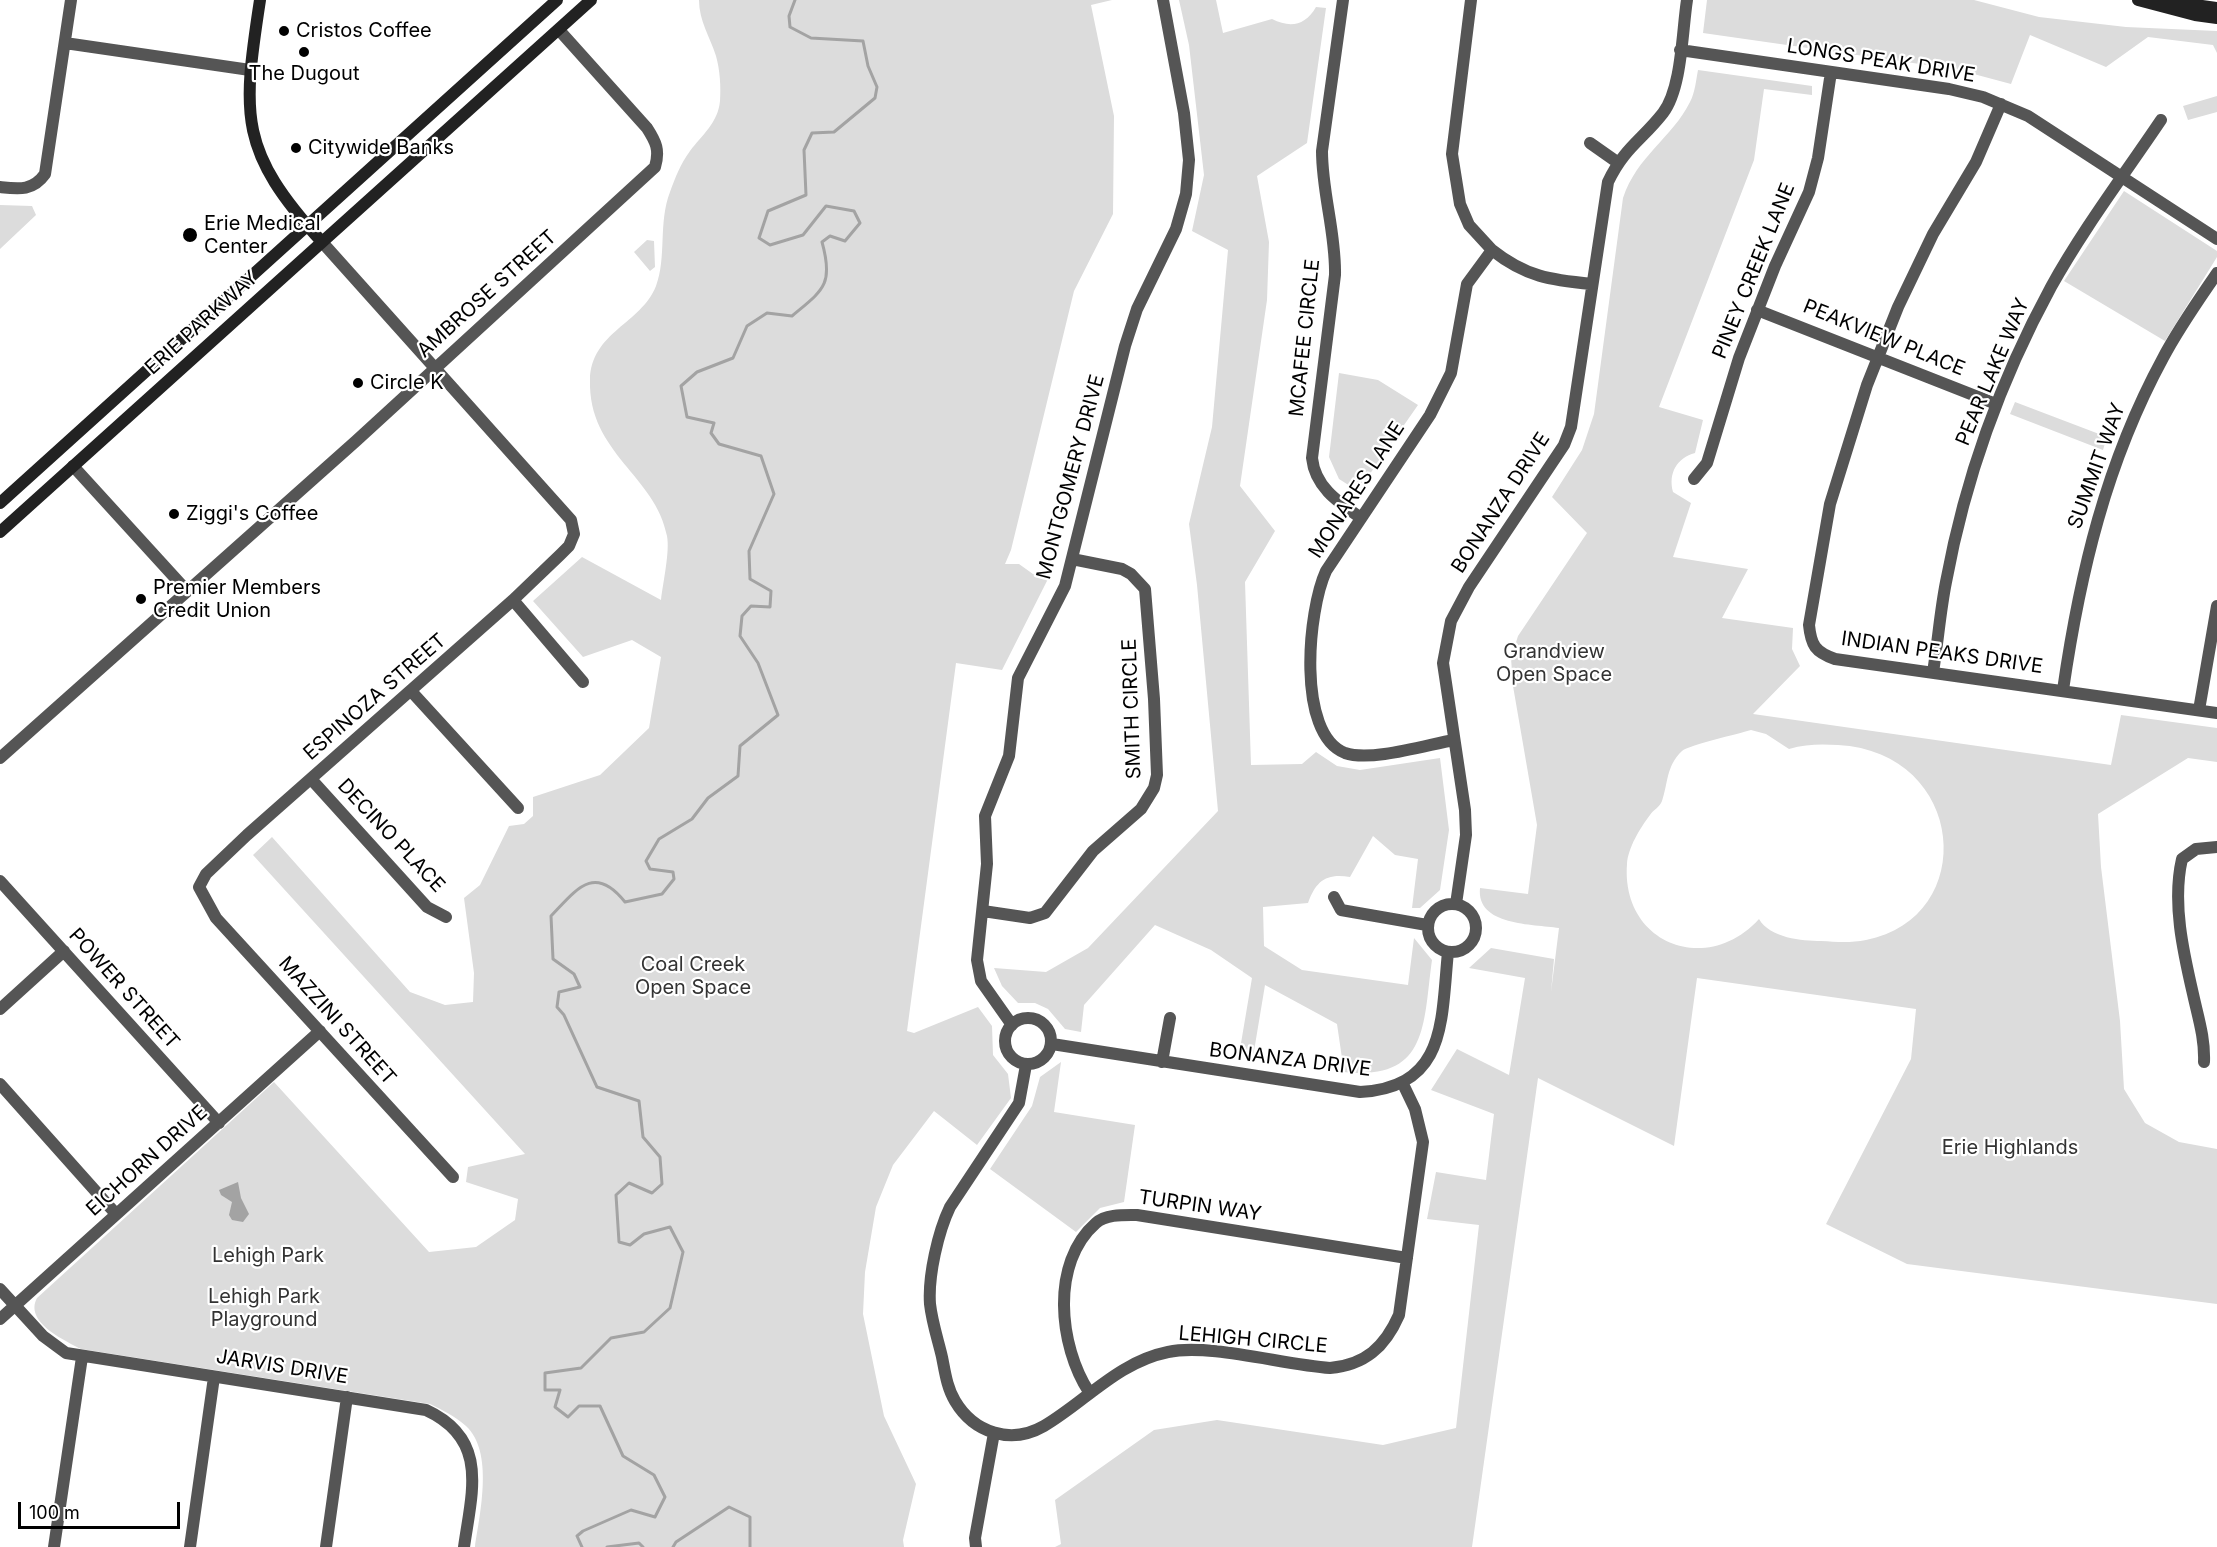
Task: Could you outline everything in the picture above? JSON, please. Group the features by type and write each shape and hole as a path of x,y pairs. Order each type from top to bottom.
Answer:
{"main road":[{"path":"260,0 250,70 250,120 265,168 278,189 322,242"},
{"name":"ERIE PARKWAY","path":"0,503 557,0"},
{"name":"ERIE PARKWAY","path":"0,532 591,0"},
{"path":"2139,0 2195,15 2217,18"},
{"path":"2156,0 2217,8"}],"street":[{"path":"0,187 23,190 38,184 45,174 71,0"},
{"name":"MONTGOMERY DRIVE","path":"1011,1024 981,981 977,960 987,864 985,816 1008,756 1018,678 1065,586 1125,346 1137,309 1179,221 1186,194 1189,160 1184,113 1163,0"},
{"name":"MCAFEE CIRCLE","path":"1343,0 1322,151 1322,175 1334,246 1335,275 1312,458 1313,470 1320,483 1333,498 1360,518"},
{"path":"1472,0 1452,154 1460,204 1469,225 1492,250 1512,266 1536,276 1593,284"},
{"name":"BONANZA DRIVE","path":"1456,904 1466,835 1465,810 1443,663 1451,621 1469,587 1564,445 1575,406 1608,182 1617,162 1663,113 1675,89 1687,0"},
{"name":"AMBROSE STREET","path":"0,758 356,441 435,366 655,167 659,154 656,141 647,128 558,30"},
{"path":"65,43 250,70"},
{"name":"LONGS PEAK DRIVE","path":"1680,50 1949,89 2001,104 2028,116 2217,239"},
{"name":"PINEY CREEK LANE","path":"1695,479 1707,463 1736,368 1757,310 1809,192 1818,158 1831,72"},
{"name":"INDIAN PEAKS DRIVE","path":"2001,104 1976,162 1928,244 1898,307 1879,356 1830,504 1809,625 1811,644 1819,653 1835,660 2217,712"},
{"name":"PEAR LAKE WAY","path":"1933,672 1945,584 1953,546 1977,459 1996,404 2052,285 2161,120"},
{"path":"1590,143 1617,162"},
{"path":"322,242 387,317 435,366"},
{"name":"MONARES LANE","path":"1454,740 1367,755 1347,754 1338,749 1319,728 1312,697 1313,613 1318,588 1326,571 1430,415 1451,374 1463,296 1474,273 1492,250"},
{"name":"SUMMIT WAY","path":"2063,690 2074,616 2087,555 2107,486 2132,423 2163,357 2217,273"},
{"name":"PEAKVIEW PLACE","path":"1757,310 1879,356 1996,404"},
{"name":"ESPINOZA STREET","path":"199,887 206,874 513,600 569,546 574,534 571,520 435,366"},
{"path":"73,466 187,591"},
{"name":"SMITH CIRCLE","path":"983,911 1030,918 1046,913 1093,850 1141,809 1154,788 1157,775 1154,699 1145,589 1131,574 1122,569 1072,559"},
{"path":"513,600 584,682"},
{"path":"2199,710 2217,606"},
{"path":"411,691 518,808"},
{"name":"DECINO PLACE","path":"311,779 427,907 446,917"},
{"path":"2204,1062 2205,1040 2187,968 2182,935 2178,875 2182,859 2196,849 2217,847"},
{"name":"POWER STREET","path":"0,881 219,1123"},
{"name":"MAZZINI STREET","path":"199,887 216,918 453,1177"},
{"path":"1334,897 1341,910 1427,925"},
{"path":"1456,904 1470,911 1474,918 1476,933 1466,948 1449,952 1441,950 1430,940 1427,925 1430,915 1437,908 1456,904"},
{"path":"0,1009 64,951"},
{"name":"BONANZA DRIVE","path":"1166,1063 1360,1092 1384,1090 1403,1084 1422,1070 1435,1046 1449,952"},
{"path":"1026,1018 1034,1019 1048,1028 1052,1044 1046,1057 1034,1064 1026,1065 1012,1059 1005,1046 1005,1038 1011,1024 1026,1018"},
{"path":"1052,1044 1166,1063 1170,1018"},
{"name":"EICHORN DRIVE","path":"0,1319 320,1031"},
{"path":"976,1547 975,1538 994,1433 985,1431 966,1416 948,1386 930,1304 930,1288 941,1226 950,1207 1019,1103 1026,1065"},
{"path":"0,1084 116,1214"},
{"name":"LEHIGH CIRCLE","path":"994,1433 1025,1433 1044,1425 1089,1392 1129,1367 1169,1352 1210,1352 1330,1368 1344,1367 1363,1360 1377,1350 1390,1335 1399,1315 1423,1142 1415,1109 1403,1084"},
{"name":"TURPIN WAY","path":"1089,1392 1075,1365 1064,1305 1069,1269 1082,1242 1097,1222 1122,1215 1137,1215 1407,1258"},
{"name":"JARVIS DRIVE","path":"0,1289 56,1347 82,1357 426,1410 442,1417 456,1431 471,1458 474,1476 464,1547"},
{"path":"54,1547 82,1357"},
{"path":"190,1547 214,1377"},
{"path":"326,1547 347,1397"}],"green space":[{"name":"Coal Creek Open Space","path":"699,0 1112,0 1091,5 1114,116 1113,214 1074,291 1011,550 1005,564 1019,564 1033,574 1052,571 1002,670 956,663 907,1031 914,1033 978,1007 992,1026 993,1055 1008,1074 1011,1098 977,1145 934,1111 893,1165 876,1207 865,1272 863,1314 884,1416 916,1484 903,1540 904,1547 475,1547 483,1484 480,1451 475,1437 466,1426 444,1411 430,1404 81,1349 48,1329 36,1315 34,1307 37,1298 274,1082 429,1252 476,1247 515,1220 518,1199 466,1182 468,1167 525,1154 253,855 272,837 410,992 445,1005 473,1002 474,973 464,898 480,885 509,826 524,824 533,816 533,797 600,775 649,728 661,657 632,640 583,657 533,601 582,557 661,600 667,559 667,536 660,515 650,497 611,446 600,427 592,405 590,380 599,350 607,339 640,310 656,286 661,263 664,216 670,192 684,160 713,122 719,109 720,78 716,56 703,22"},
{"path":"1179,0 1216,0 1223,33 1272,19 1285,24 1297,24 1307,18 1316,7 1326,8 1307,143 1257,176 1269,242 1267,300 1240,486 1275,531 1245,582 1251,765 1302,764 1316,752 1337,766 1360,770 1440,758 1449,830 1440,890 1420,908 1412,908 1418,859 1395,855 1373,836 1350,877 1334,876 1323,880 1318,884 1308,903 1263,907 1264,946 1302,970 1408,985 1414,938 1432,960 1423,1026 1416,1043 1407,1057 1392,1067 1372,1072 1344,1072 1337,1024 1265,985 1253,1057 1239,1055 1252,978 1211,950 1155,925 1084,1005 1081,1032 1065,1029 1048,1009 1035,1003 1018,1003 1002,986 994,968 1046,972 1088,948 1218,811 1197,585 1189,524 1212,427 1228,250 1192,231 1204,175 1189,45"},
{"path":"1707,0 1974,0 2039,17 2126,27 2217,31 2217,53 2213,45 2148,37 2106,67 2030,35 2011,84 1955,69 1703,33"},
{"path":"1698,70 1812,86 1812,95 1764,89 1754,160 1659,407 1703,420 1695,453 1683,459 1675,467 1673,473 1673,492 1691,503 1673,557 1748,569 1722,618 1793,628 1792,649 1800,666 1753,714 2111,765 2121,715 2217,728 2217,762 2188,758 2098,814 2101,867 2120,1021 2124,1089 2145,1123 2179,1142 2217,1149 2217,1304 1907,1264 1826,1224 1911,1059 1916,1009 1697,978 1674,1146 1538,1078 1472,1547 1055,1547 1061,1544 1055,1500 1154,1430 1217,1420 1383,1445 1456,1428 1479,1225 1427,1219 1436,1172 1486,1180 1494,1114 1431,1090 1457,1049 1509,1075 1525,978 1469,968 1491,948 1554,959 1551,992 1559,928 1508,921 1487,910 1481,900 1480,888 1528,894 1537,825 1513,686 1511,658 1518,636 1587,533 1552,497 1582,450 1594,414 1623,198 1637,170 1683,115 1692,98","holes":["1751,730 1766,734 1789,749 1801,746 1838,745 1881,754 1913,775 1934,804 1943,837 1941,870 1928,901 1903,926 1855,942 1813,941 1778,934 1759,919 1738,937 1715,946 1692,948 1671,943 1652,931 1638,914 1629,891 1628,858 1639,832 1651,813 1661,803 1670,769 1677,757 1682,751 1694,746"]},
{"path":"2217,96 2217,112 2188,120 2183,106"},
{"path":"2124,191 2217,251 2217,257 2165,341 2064,281"},
{"path":"0,205 32,206 36,215 0,249"},
{"path":"647,240 654,241 655,267 650,271 634,252"},
{"path":"1339,373 1378,380 1418,405 1358,491 1339,479 1329,457"},
{"path":"2015,402 2107,437 2103,450 2010,414"},
{"path":"1061,1062 1054,1112 1135,1125 1124,1202 1100,1208 1076,1232 990,1169 1032,1106 1040,1077"}],"shaded area":[{"path":"238,1182 241,1198 249,1214 243,1222 232,1220 229,1215 232,1202 221,1195 219,1190"}],"waterway":[{"path":"582,1547 577,1536 583,1531 631,1510 655,1517 665,1497 654,1475 623,1456 600,1406 579,1406 568,1417 555,1407 560,1390 545,1390 545,1373 581,1368 611,1338 644,1332 670,1308 683,1252 670,1227 644,1234 630,1245 619,1242 616,1195 629,1183 652,1193 662,1184 660,1157 643,1137 639,1101 597,1087 564,1015 557,1007 559,992 580,987 574,974 553,959 551,916 577,890 595,882 614,890 625,902 662,894 674,879 673,872 650,869 646,861 659,839 692,819 708,798 738,776 740,746 778,715 758,663 740,636 742,616 751,606 770,607 771,591 750,579 749,551 774,494 761,456 719,444 711,433 714,423 687,417 681,386 697,372 733,358 747,326 767,313 792,316 811,300 823,285 826,277 827,268 822,242 830,236 845,241 860,223 854,211 826,206 803,235 770,245 759,238 768,211 806,195 804,150 812,133 834,132 875,98 877,87 868,66 863,41 811,38 790,27 789,16 795,0"},
{"path":"673,1547 676,1542 729,1507 750,1517 750,1547"},
{"path":"607,1547 639,1543 643,1547"}],"place":[{"name":"Cristos Coffee","path":"284,31"},
{"name":"The Dugout","path":"304,52"},
{"name":"Citywide Banks","path":"296,148"},
{"name":"Erie Medical Center","path":"190,235"},
{"name":"Circle K","path":"358,383"},
{"name":"Ziggi's Coffee","path":"174,514"},
{"name":"Premier Members Credit Union","path":"141,599"}],"park label":[{"name":"Grandview Open Space","path":"1554,664"},
{"name":"Erie Highlands","path":"2010,1148"},
{"name":"Lehigh Park","path":"268,1256"},
{"name":"Lehigh Park Playground","path":"264,1308"}]}
